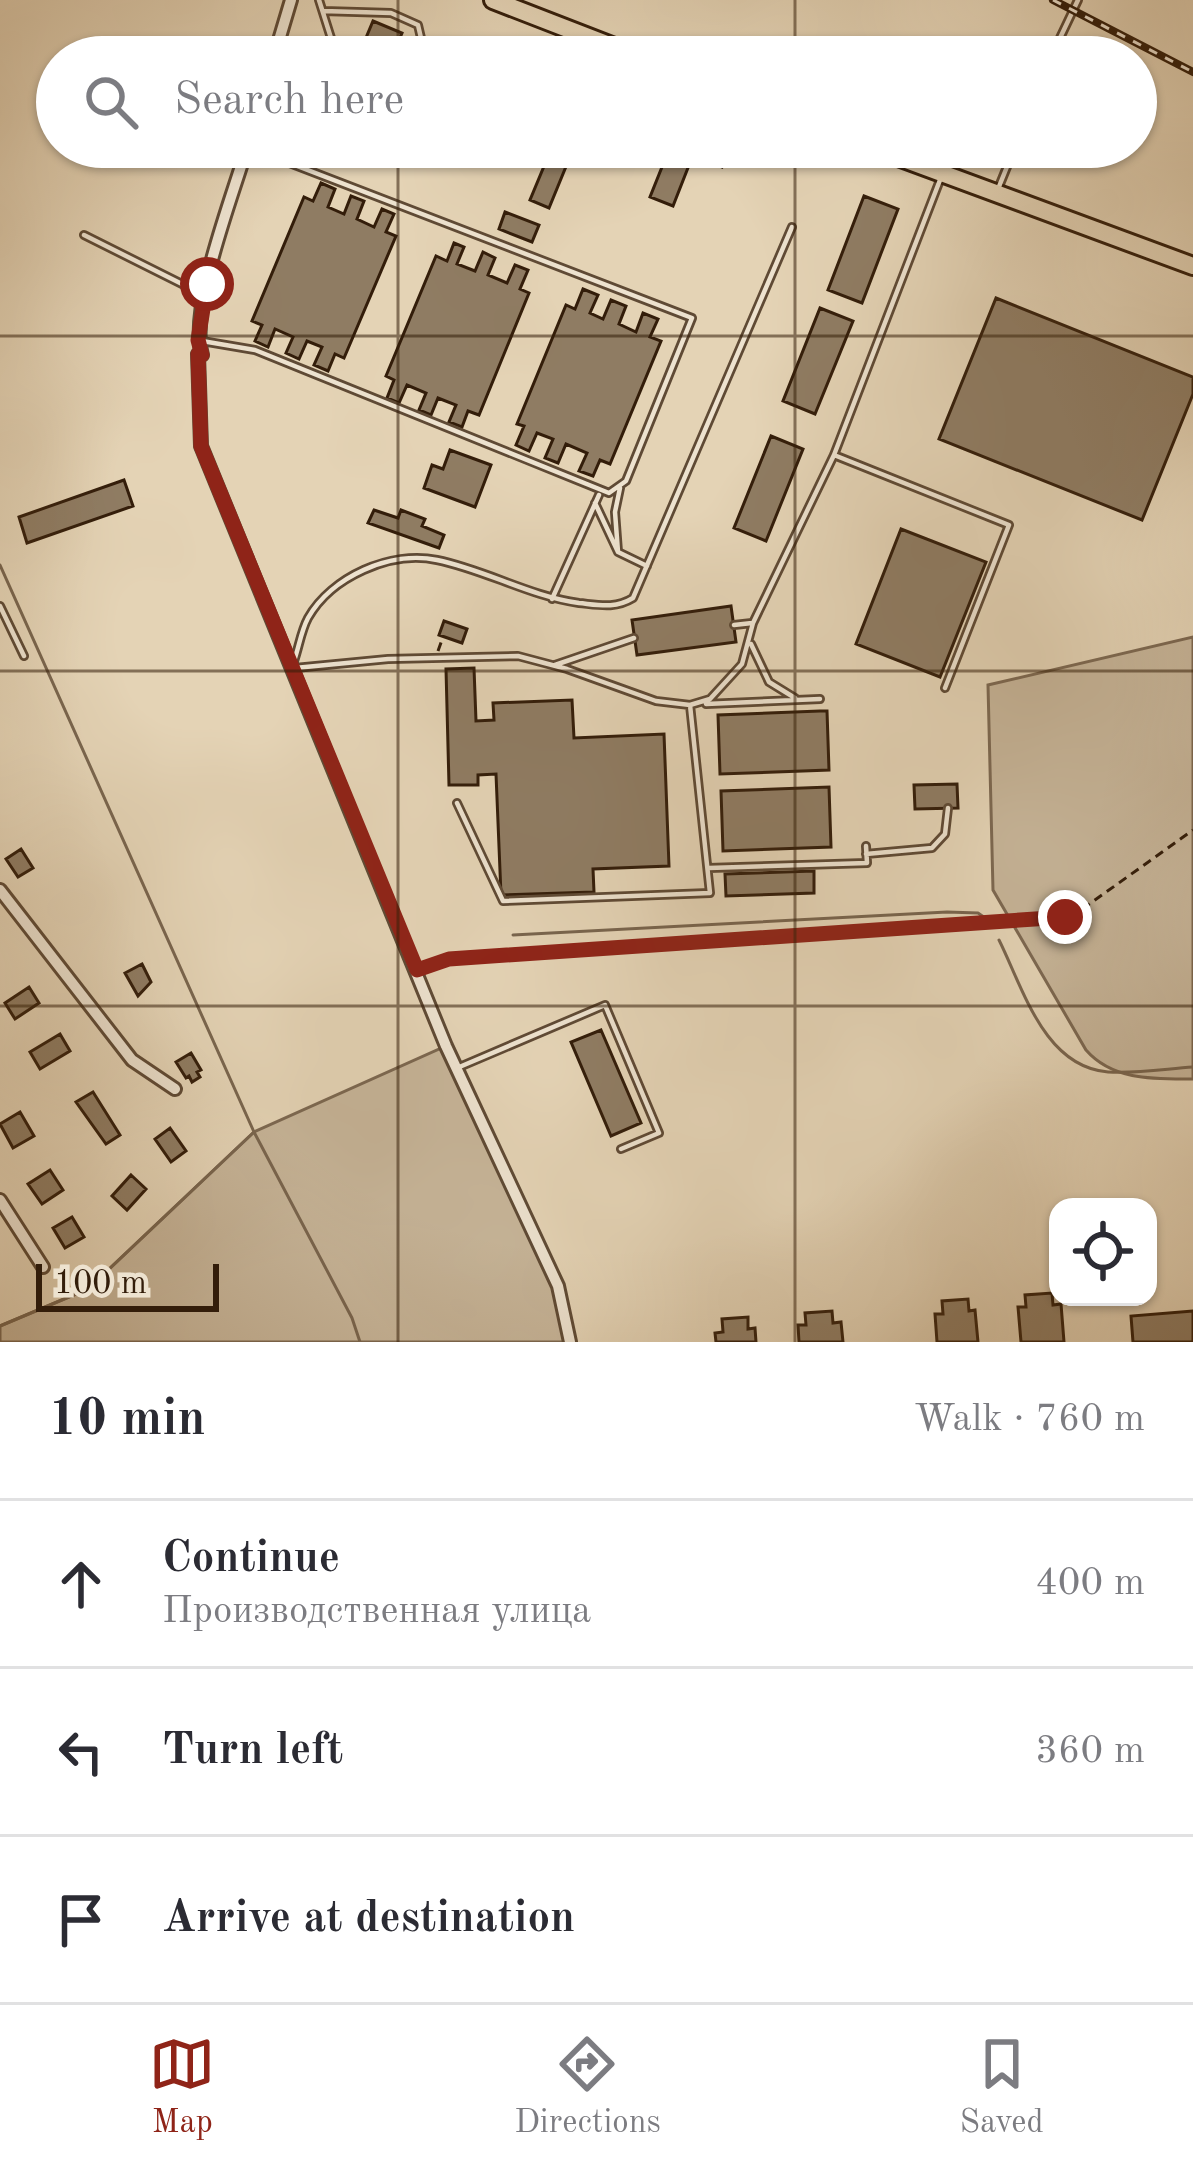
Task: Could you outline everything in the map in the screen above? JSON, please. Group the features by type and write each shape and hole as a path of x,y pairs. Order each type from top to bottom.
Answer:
{"main road":[{"path":"493,0 586,36"},
{"path":"925,168 1193,266"}],"street":[{"path":"280,36 291,0"},
{"path":"241,168 205,296 198,340 201,446 457,1068 559,1286 570,1342"},
{"path":"0,890 5,907 133,1060 175,1089"},
{"path":"0,1200 43,1267"}],"lane":[{"path":"319,0 331,36"},
{"path":"1061,36 1078,0"},
{"path":"323,11 391,14 418,25 421,36"},
{"path":"302,168 692,318 620,488 615,512 620,553"},
{"path":"996,194 1007,168"},
{"path":"702,704 736,674 753,622 834,455 941,174"},
{"path":"792,227 637,593 623,604 605,606 552,599 435,559 376,567 343,581 321,601 307,620 291,668 510,656 555,665 656,701 690,705 820,698"},
{"path":"84,235 205,296"},
{"path":"198,340 255,350 600,492 620,488"},
{"path":"834,455 1009,525 945,688"},
{"path":"552,599 600,492"},
{"path":"595,503 620,553 648,567"},
{"path":"0,606 24,656"},
{"path":"734,625 753,622"},
{"path":"555,665 634,638"},
{"path":"750,639 769,682 800,700"},
{"path":"457,803 503,901 710,893 690,705"},
{"path":"709,868 867,863 866,850 920,851 936,845 946,830 948,808"},
{"path":"457,1068 605,1005 659,1133 621,1149"}],"path":[{"path":"435,658 443,637"},
{"path":"417,970 449,959 1061,918 1090,904 1193,830"}],"shaded area":[{"path":"1193,637 1193,1079 1150,1078 1109,1068 1086,1050 993,890 988,685"},
{"path":"446,1046 558,1285 570,1342 0,1342 0,1326 88,1289 254,1132"}],"building":[{"path":"373,21 402,33 401,36 367,36"},
{"path":"543,168 565,168 549,208 530,200"},
{"path":"662,168 688,168 673,206 650,197"},
{"path":"321,183 335,189 328,207 344,214 351,196 364,201 357,219 374,227 382,209 394,214 386,232 396,236 344,358 335,354 328,371 314,365 322,347 307,341 299,359 286,353 293,337 275,329 268,347 255,341 262,325 252,321 304,197 313,201"},
{"path":"864,196 898,209 862,303 828,290"},
{"path":"505,212 539,225 532,242 499,229"},
{"path":"454,243 464,247 457,264 475,271 483,252 495,258 488,275 507,283 515,265 528,270 520,289 529,293 479,415 468,411 462,427 449,422 456,405 438,398 431,415 419,410 426,393 407,385 399,403 387,398 394,380 386,376 436,256 447,261"},
{"path":"583,289 598,295 590,313 603,319 611,300 626,306 619,324 636,332 643,313 658,319 650,337 661,341 610,464 600,460 593,476 579,471 587,453 566,444 558,463 545,458 553,439 537,433 529,451 516,445 524,426 517,424 566,305 575,309"},
{"path":"996,298 1193,377 1193,394 1142,520 939,439"},
{"path":"820,308 853,321 815,414 783,401"},
{"path":"771,436 803,449 766,541 734,528"},
{"path":"450,450 491,465 475,507 424,488 432,465 443,469"},
{"path":"124,480 133,506 27,543 19,517"},
{"path":"374,510 398,518 401,510 425,519 422,526 444,535 439,548 368,523"},
{"path":"901,529 986,562 940,677 856,644"},
{"path":"731,606 736,642 637,655 632,620"},
{"path":"444,621 467,629 462,643 439,635"},
{"path":"474,668 476,721 494,720 493,703 572,700 574,738 664,734 669,866 593,869 594,892 501,895 496,774 478,775 478,785 449,785 446,669"},
{"path":"827,711 829,770 720,774 718,715"},
{"path":"957,784 958,808 915,809 914,785"},
{"path":"829,787 831,847 723,851 721,791"},
{"path":"21,849 33,868 18,877 6,859"},
{"path":"814,871 814,893 726,896 725,874"},
{"path":"142,964 151,982 138,996 125,973"},
{"path":"29,987 39,1003 15,1019 5,1003"},
{"path":"601,1030 641,1123 611,1136 571,1042"},
{"path":"60,1034 70,1051 40,1069 30,1052"},
{"path":"191,1053 201,1070 192,1082 176,1062"},
{"path":"93,1092 120,1135 106,1144 76,1102"},
{"path":"20,1112 34,1136 13,1148 0,1124"},
{"path":"170,1128 186,1151 171,1162 155,1139"},
{"path":"50,1170 63,1190 42,1204 28,1184"},
{"path":"131,1175 146,1189 127,1210 112,1196"},
{"path":"72,1217 84,1237 65,1248 53,1228"},
{"path":"1049,1293 1049,1306 1061,1306 1064,1342 1021,1342 1018,1307 1026,1307 1025,1295"},
{"path":"968,1299 969,1311 975,1310 978,1342 937,1342 935,1314 943,1314 942,1301"},
{"path":"832,1311 833,1323 841,1322 843,1342 799,1342 798,1325 806,1325 805,1313"},
{"path":"1193,1311 1193,1342 1133,1342 1131,1316"},
{"path":"748,1317 748,1329 755,1328 756,1342 716,1342 715,1333 723,1332 722,1319"}],"waterway":[{"path":"0,565 254,1132"},
{"path":"513,935 947,912 978,913 988,920"},
{"path":"999,940 1038,1022 1067,1056 1108,1072 1193,1067"},
{"path":"0,1326 88,1289 254,1132 352,1318 360,1342"}],"railway":[{"path":"1053,0 1123,36"},
{"path":"1157,53 1193,72"}],"route":[{"path":"207,284 198,340 201,446 417,970 449,959 1065,917"}]}
